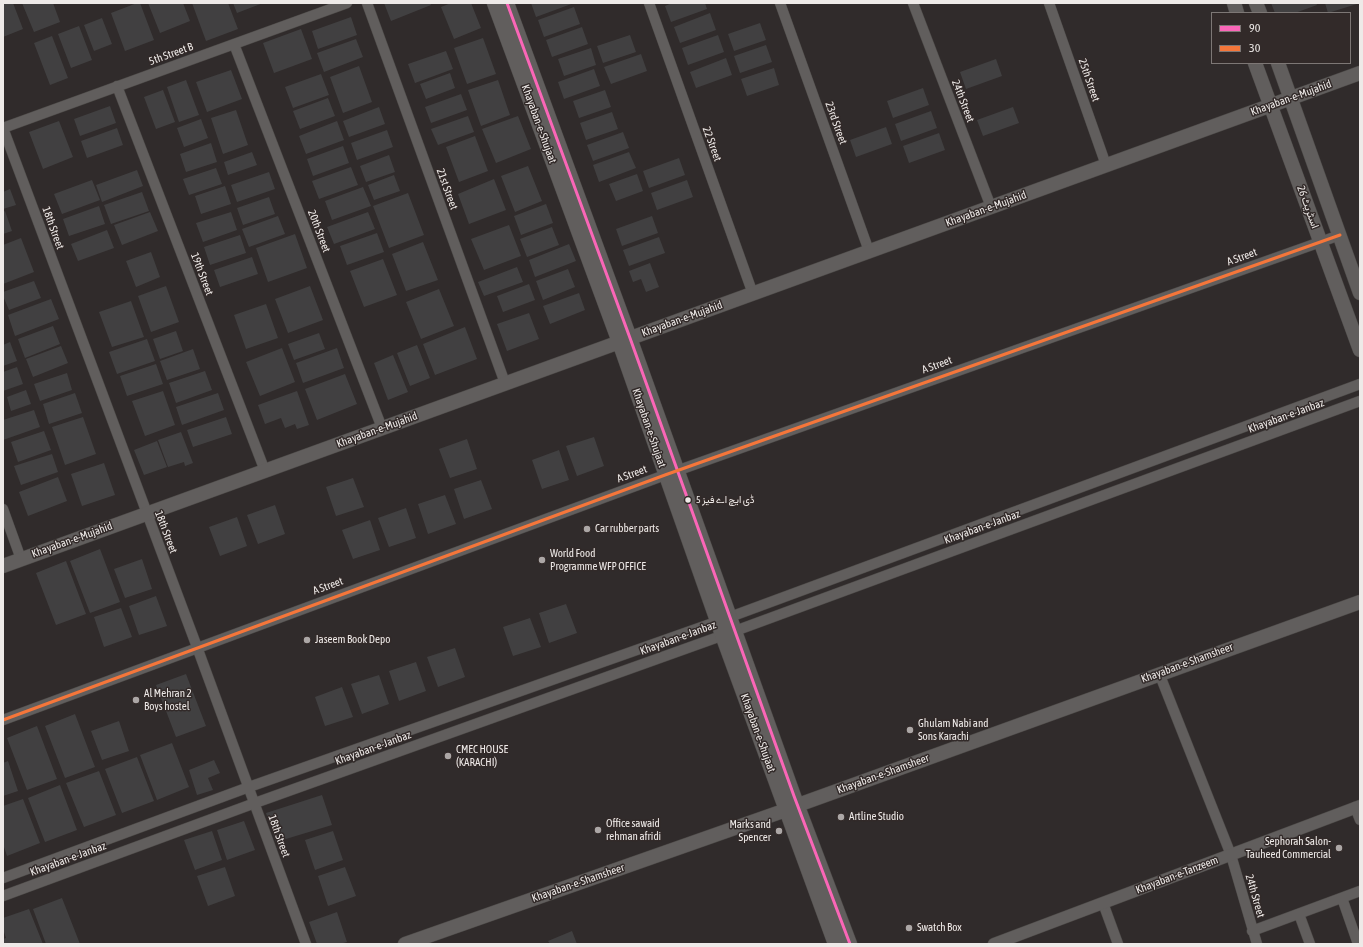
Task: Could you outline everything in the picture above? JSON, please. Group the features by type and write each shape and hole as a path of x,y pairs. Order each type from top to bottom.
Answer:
{"main road":[{"name":"Khayaban-e-Shujaat","path":"494,3 624,340"},
{"name":"Khayaban-e-Shujaat","path":"507,3 624,340 792,807 835,944"},
{"name":"اسٹریٹ 26","path":"1255,64 1360,350"},
{"name":"اسٹریٹ 26","path":"1278,64 1360,293"},
{"name":"Khayaban-e-Mujahid","path":"3,566 1360,73"},
{"name":"Khayaban-e-Shamsheer","path":"405,944 792,807 1360,602"},
{"name":"Khayaban-e-Shujaat","path":"792,807 850,944"}],"street":[{"name":"5th Street B","path":"3,128 347,3"},
{"name":"21st Street","path":"367,3 505,383"},
{"name":"22 Street","path":"649,3 753,294"},
{"name":"23rd Street","path":"780,3 869,251"},
{"name":"24th Street","path":"914,3 991,207"},
{"name":"25th Street","path":"1049,3 1106,165"},
{"name":"20th Street","path":"234,44 382,428"},
{"name":"19th Street","path":"117,86 265,471"},
{"name":"18th Street","path":"3,128 249,787 306,944"},
{"name":"A Street","path":"3,720 197,647 672,473 1340,235"},
{"name":"Khayaban-e-Janbaz","path":"3,896 255,804 1360,384"},
{"name":"Khayaban-e-Janbaz","path":"3,878 249,787 726,626 1360,402"},
{"path":"3,509 21,559"},
{"name":"24th Street","path":"1159,674 1231,855 1257,944"},
{"path":"1357,806 1360,820"},
{"name":"Khayaban-e-Tanzeem","path":"994,944 1357,806"},
{"path":"1252,931 1360,891"},
{"path":"1342,898 1358,944"},
{"path":"1103,903 1118,944"},
{"path":"1299,914 1310,944"}],"building":[{"path":"3,3 13,3 23,29 3,37"},
{"path":"22,3 53,3 60,22 34,32"},
{"path":"140,3 154,40 125,51 111,13"},
{"path":"148,3 183,3 190,21 160,33"},
{"path":"192,3 228,3 238,29 206,41"},
{"path":"233,3 263,3 237,13"},
{"path":"384,3 430,3 431,5 391,21"},
{"path":"451,3 471,3 481,28 454,39 441,7"},
{"path":"531,3 574,3 536,17"},
{"path":"672,3 705,3 707,9 671,22 665,6"},
{"path":"1271,3 1316,3 1317,5 1298,12 1275,12"},
{"path":"1325,3 1360,3 1331,12 1328,12"},
{"path":"574,7 580,24 544,37 538,20"},
{"path":"710,13 716,30 680,43 674,27"},
{"path":"351,17 357,35 318,49 312,31"},
{"path":"102,18 112,44 94,51 84,25"},
{"path":"760,23 766,40 734,51 728,34"},
{"path":"79,26 92,60 71,68 58,34"},
{"path":"582,27 588,44 552,57 546,40"},
{"path":"301,29 312,59 274,73 263,43"},
{"path":"630,35 636,52 603,63 597,46"},
{"path":"718,35 724,52 688,65 682,48"},
{"path":"52,36 68,78 50,85 34,43"},
{"path":"483,38 496,74 467,84 454,48"},
{"path":"356,39 363,57 324,72 317,53"},
{"path":"766,45 772,62 740,73 734,56"},
{"path":"591,48 596,65 564,76 558,59"},
{"path":"446,51 453,69 415,83 408,64"},
{"path":"641,54 647,71 611,84 604,67"},
{"path":"726,58 732,75 696,88 690,72"},
{"path":"996,59 1002,76 966,89 960,72"},
{"path":"359,66 372,102 343,113 330,77"},
{"path":"774,68 779,85 747,96 741,79"},
{"path":"594,69 600,86 564,99 558,82"},
{"path":"231,70 242,99 207,112 196,82"},
{"path":"450,73 455,88 426,99 420,84"},
{"path":"321,74 329,95 293,108 285,87"},
{"path":"186,80 199,115 179,122 167,87"},
{"path":"498,80 510,115 481,126 468,90"},
{"path":"923,88 929,105 893,118 887,101"},
{"path":"163,90 175,122 156,129 144,97"},
{"path":"605,90 611,107 579,118 573,101"},
{"path":"461,94 467,110 431,123 425,107"},
{"path":"328,98 335,116 300,129 293,111"},
{"path":"110,106 116,123 80,136 74,119"},
{"path":"379,107 385,124 349,137 343,121"},
{"path":"1013,107 1019,123 983,136 977,120"},
{"path":"236,110 248,145 223,154 211,118"},
{"path":"931,111 937,128 901,141 895,124"},
{"path":"612,112 618,129 586,140 580,123"},
{"path":"468,116 474,132 438,145 431,129"},
{"path":"518,116 531,149 496,163 482,129"},
{"path":"201,119 208,138 184,147 177,128"},
{"path":"59,121 73,157 43,169 29,132"},
{"path":"337,121 344,140 306,154 299,136"},
{"path":"886,127 892,144 856,157 850,140"},
{"path":"117,128 123,145 87,158 81,141"},
{"path":"387,130 393,147 357,160 351,143"},
{"path":"623,132 629,148 593,161 587,145"},
{"path":"939,133 945,150 909,163 903,146"},
{"path":"475,136 488,171 459,182 446,147"},
{"path":"211,143 217,162 186,172 180,154"},
{"path":"343,146 349,163 313,176 307,159"},
{"path":"252,152 257,165 228,175 224,162"},
{"path":"629,152 636,168 599,182 593,165"},
{"path":"389,155 395,172 366,182 360,166"},
{"path":"679,158 685,175 649,188 643,171"},
{"path":"528,166 542,201 515,212 501,176"},
{"path":"351,167 358,185 319,199 312,181"},
{"path":"216,168 222,184 189,195 183,179"},
{"path":"137,170 143,186 102,202 96,185"},
{"path":"269,172 275,189 237,202 231,185"},
{"path":"637,174 643,191 616,201 609,184"},
{"path":"394,175 400,191 374,200 368,185"},
{"path":"494,179 506,210 469,224 458,194"},
{"path":"92,180 100,200 62,214 54,194"},
{"path":"687,180 693,197 657,210 651,193"},
{"path":"225,186 231,204 201,214 195,196"},
{"path":"363,187 371,206 332,220 325,201"},
{"path":"10,189 16,205 3,209 3,192"},
{"path":"142,192 149,211 111,224 104,205"},
{"path":"408,193 424,235 389,248 373,206"},
{"path":"269,197 275,214 243,225 237,208"},
{"path":"546,204 553,223 521,235 514,216"},
{"path":"99,206 105,224 69,236 63,219"},
{"path":"5,211 12,231 3,234 3,212"},
{"path":"150,212 158,231 122,245 114,225"},
{"path":"231,212 237,230 203,242 196,223"},
{"path":"368,212 375,229 334,244 327,227"},
{"path":"278,216 285,234 249,247 242,229"},
{"path":"652,216 658,233 622,246 616,229"},
{"path":"509,225 521,256 484,270 471,239"},
{"path":"552,227 559,245 527,257 520,239"},
{"path":"107,230 114,248 78,261 71,244"},
{"path":"377,233 384,252 347,265 340,246"},
{"path":"295,234 307,268 268,282 256,248"},
{"path":"240,235 246,253 210,265 204,247"},
{"path":"659,237 665,253 629,266 623,250"},
{"path":"21,238 34,272 3,284 3,245"},
{"path":"423,242 438,280 406,291 392,254"},
{"path":"569,244 576,261 535,277 529,260"},
{"path":"151,252 160,277 136,287 126,261"},
{"path":"252,257 258,274 220,287 214,270"},
{"path":"383,259 397,295 364,307 350,271"},
{"path":"650,263 659,287 646,292 641,279 633,282 629,271"},
{"path":"517,267 523,282 484,296 478,282"},
{"path":"568,269 575,287 543,300 536,281"},
{"path":"34,281 41,298 9,310 3,296 3,292"},
{"path":"529,284 535,300 503,312 497,296"},
{"path":"166,286 179,322 151,332 138,296"},
{"path":"310,286 323,320 288,333 275,299"},
{"path":"439,289 454,326 421,339 406,302"},
{"path":"579,293 585,310 550,324 543,306"},
{"path":"51,299 59,319 15,336 8,315"},
{"path":"131,301 144,337 112,347 99,312"},
{"path":"266,304 278,338 246,349 234,315"},
{"path":"529,313 539,339 507,351 497,324"},
{"path":"53,326 60,344 25,358 18,339"},
{"path":"465,327 477,359 435,375 423,344"},
{"path":"176,331 183,351 160,359 153,339"},
{"path":"319,333 325,349 294,360 288,344"},
{"path":"147,339 155,361 117,374 109,352"},
{"path":"10,342 17,361 3,366 3,345"},
{"path":"417,345 430,378 410,386 397,353"},
{"path":"61,346 68,363 33,377 26,359"},
{"path":"282,348 295,382 260,396 246,362"},
{"path":"337,348 344,368 303,383 296,363"},
{"path":"193,349 200,369 167,380 160,361"},
{"path":"393,355 408,392 388,400 374,363"},
{"path":"156,364 163,384 127,396 120,376"},
{"path":"17,367 23,384 3,391 3,372"},
{"path":"205,371 212,390 176,403 169,383"},
{"path":"67,373 72,390 40,401 34,384"},
{"path":"345,374 357,404 317,420 305,389"},
{"path":"26,390 31,404 11,411 7,397"},
{"path":"163,391 175,425 145,436 132,401"},
{"path":"297,391 309,425 297,429 295,424 285,428 281,418 265,424 258,405"},
{"path":"75,393 82,413 49,424 43,404"},
{"path":"218,393 224,410 182,425 176,407"},
{"path":"34,410 40,427 3,440 3,420"},
{"path":"83,417 96,454 65,465 52,427"},
{"path":"226,417 232,434 193,447 187,430"},
{"path":"44,431 51,450 18,462 11,442"},
{"path":"181,432 193,463 185,466 184,462 168,467 158,440"},
{"path":"594,437 604,466 577,476 566,446"},
{"path":"467,439 477,469 450,478 439,449"},
{"path":"157,441 167,467 144,475 134,450"},
{"path":"559,450 569,480 542,489 532,460"},
{"path":"52,454 58,472 21,485 14,466"},
{"path":"104,463 115,495 82,506 71,474"},
{"path":"58,477 67,501 28,516 19,492"},
{"path":"353,478 364,507 336,516 326,487"},
{"path":"481,480 492,509 464,519 454,489"},
{"path":"445,495 456,524 428,534 418,504"},
{"path":"275,505 285,534 258,544 247,515"},
{"path":"406,508 416,538 389,547 378,518"},
{"path":"237,517 247,546 220,556 209,527"},
{"path":"370,520 380,550 353,559 342,530"},
{"path":"100,549 120,602 90,613 70,561"},
{"path":"142,559 152,589 125,598 114,569"},
{"path":"66,561 86,614 56,625 36,573"},
{"path":"156,596 167,626 139,635 129,606"},
{"path":"566,604 577,633 549,643 539,613"},
{"path":"121,608 132,637 104,647 94,617"},
{"path":"530,618 541,647 513,656 503,627"},
{"path":"455,648 465,677 438,687 427,657"},
{"path":"416,662 426,691 399,701 389,671"},
{"path":"186,674 206,726 176,737 156,685"},
{"path":"379,675 389,704 362,714 351,684"},
{"path":"342,687 353,717 325,726 315,697"},
{"path":"75,714 95,767 65,778 45,726"},
{"path":"119,721 129,751 102,760 91,731"},
{"path":"37,726 57,779 27,790 7,738"},
{"path":"172,743 189,787 157,800 140,755"},
{"path":"137,757 154,801 122,813 105,769"},
{"path":"214,760 220,773 208,778 213,790 197,795 189,770"},
{"path":"8,761 18,791 3,796 3,763"},
{"path":"99,771 116,815 84,827 66,783"},
{"path":"60,785 77,830 45,842 28,798"},
{"path":"322,795 332,825 276,842 266,813"},
{"path":"23,799 40,843 7,856 3,844 3,806"},
{"path":"244,821 255,850 227,860 217,830"},
{"path":"212,831 222,860 195,870 184,840"},
{"path":"333,831 343,860 315,870 305,840"},
{"path":"225,867 235,896 208,906 197,876"},
{"path":"345,867 356,896 328,906 318,876"},
{"path":"62,898 80,944 46,944 33,909"},
{"path":"29,909 43,944 3,944 3,939 6,938 3,929 3,918"},
{"path":"337,912 347,942 340,944 317,944 309,922"},
{"path":"572,931 577,944 550,944 548,941"}],"transit line":[{"name":"90","path":"507,3 630,338 794,796 850,944"},
{"name":"30","path":"3,720 665,475 1340,235"}],"place":[{"name":"5 ڈی ایچ اے فیز","path":"688,500"},
{"name":"Car rubber parts","path":"587,529"},
{"name":"World Food Programme WFP OFFICE","path":"542,560"},
{"name":"Jaseem Book Depo","path":"307,640"},
{"name":"Al Mehran 2 Boys hostel","path":"136,700"},
{"name":"Ghulam Nabi and Sons Karachi","path":"910,730"},
{"name":"CMEC HOUSE (KARACHI)","path":"448,756"},
{"name":"Artline Studio","path":"841,817"},
{"name":"Office sawaid rehman afridi","path":"598,830"},
{"name":"Marks and Spencer","path":"779,831"},
{"name":"Sephorah Salon- Tauheed Commercial","path":"1339,848"},
{"name":"Swatch Box","path":"909,928"}]}
